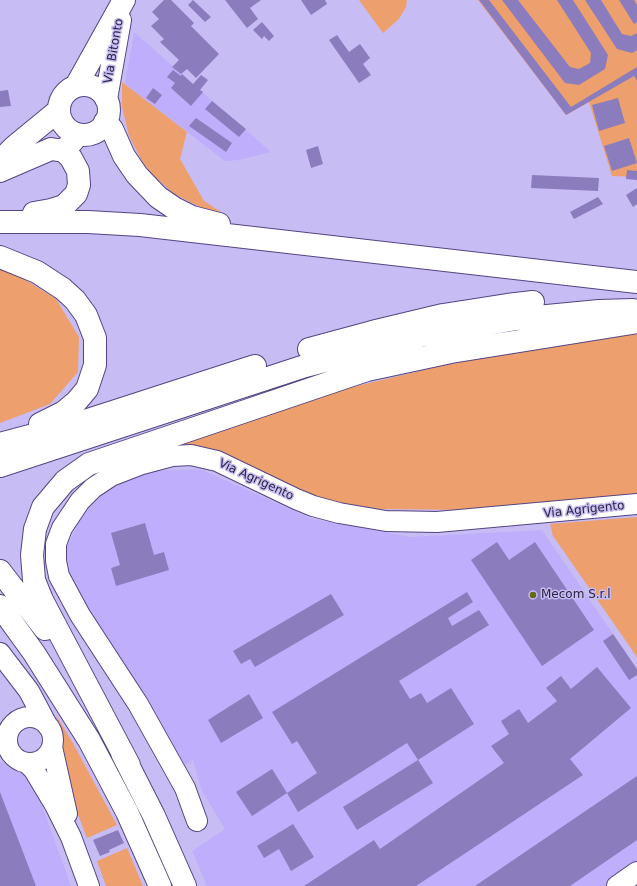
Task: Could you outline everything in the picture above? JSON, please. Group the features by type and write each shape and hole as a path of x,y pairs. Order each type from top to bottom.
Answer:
{"main road":[{"name":"Via Bitonto","path":"76,86 118,1"},
{"name":"Via Bitonto","path":"106,98 118,1"},
{"path":"85,85 93,87 101,92 106,98 108,111 105,122 96,131 79,134 67,128 63,123 59,110 63,95 76,86 85,85"},
{"path":"0,161 14,147 59,110"},
{"path":"105,122 112,129 122,152 136,175 158,197 174,208 192,217 218,224 353,250"},
{"path":"64,151 79,134"},
{"path":"0,171 51,149 64,151 74,162 79,175 78,189 69,203 51,210 0,217"},
{"path":"0,222 114,223 637,282"},
{"path":"0,257 37,272 71,296 83,310 89,321 95,338 97,352 91,380 76,402 59,415 0,442"},
{"path":"0,442 82,422 298,352 443,315 507,305 597,297 637,296"},
{"path":"0,466 305,366 420,336 516,319 599,311 637,310"},
{"path":"185,886 129,765 42,600 34,580 32,561 35,529 43,507 65,481 89,464 367,370 458,351 637,322"},
{"path":"0,571 37,618 67,660 101,715 129,765"},
{"path":"0,606 38,658 89,740 128,812 160,886"}],"street":[{"name":"Via Agrigento","path":"197,821 185,788 138,704 80,614 59,576 56,561 56,544 62,528 80,501 93,488 111,476 142,464 172,456 191,455 217,461 296,499 314,506 339,513 386,521 437,522 637,504"},
{"path":"5,660 29,691 52,732 52,747 71,837"},
{"path":"5,660 20,693 20,704 7,732 8,746 15,760 34,770 55,805 71,837 90,886"},
{"path":"7,732 18,720 30,717 41,720 48,725"},
{"path":"15,760 42,759 48,754 52,747"},
{"path":"617,886 637,872"}],"shaded area":[{"path":"359,0 407,0 406,7 399,19 383,33"},
{"path":"478,0 637,0 637,177 612,176 589,102 566,115"},
{"path":"134,32 271,152 239,160 225,161 125,84"},
{"path":"122,82 187,132 180,159 204,201 224,214 202,208 174,194 153,175 143,163 129,136 122,107"},
{"path":"0,269 18,275 56,299 79,337 78,372 50,404 0,423"},
{"path":"637,332 637,496 473,510 380,509 322,500 172,449 251,419 348,388 471,359"},
{"path":"200,469 312,519 410,537 542,530 637,669 637,886 207,886 192,851 225,829 202,791 193,760 180,768 74,595 66,549 88,502 129,479 155,471"},
{"path":"637,517 637,657 553,536 550,524"},
{"path":"56,715 117,825 87,838 67,786 59,756 59,730"},
{"path":"0,762 16,765 32,778 71,886 0,886"},
{"path":"127,848 143,886 106,886 97,861"}],"building":[{"path":"164,0 171,0 194,23 191,26 219,54 196,78 187,69 181,74 172,67 179,60 160,42 164,39 151,26 159,19 152,12"},
{"path":"193,0 211,17 205,22 188,5"},
{"path":"225,0 261,0 250,8 258,19 247,28"},
{"path":"301,0 325,0 327,4 311,15"},
{"path":"479,0 489,0 571,107 637,67 637,81 634,76 566,115"},
{"path":"502,0 518,0 570,67 579,69 590,63 591,53 557,0 573,0 608,55 605,69 579,85 565,83"},
{"path":"585,0 601,0 622,34 631,36 637,33 637,50 632,53 617,49"},
{"path":"619,0 634,0 637,5 637,22 634,24"},
{"path":"262,22 274,36 269,41 264,36 262,39 253,30"},
{"path":"337,35 349,52 360,44 370,58 363,64 371,75 359,83 329,40"},
{"path":"173,70 181,76 182,74 193,84 201,75 208,80 200,90 203,92 191,106 171,88 175,83 167,77"},
{"path":"153,88 162,95 155,104 146,98"},
{"path":"8,90 11,106 0,107 0,91"},
{"path":"618,98 625,123 599,131 592,105"},
{"path":"212,101 246,129 239,137 205,109"},
{"path":"196,118 232,143 226,152 189,126"},
{"path":"629,138 637,163 612,171 604,146"},
{"path":"318,146 323,164 311,168 306,150"},
{"path":"627,170 637,171 637,180 626,179"},
{"path":"532,175 599,178 598,191 531,188"},
{"path":"637,188 637,204 633,207 626,195"},
{"path":"598,197 603,204 574,219 570,212"},
{"path":"145,523 154,555 164,552 169,570 116,586 111,568 120,565 111,533"},
{"name":"Mecom S.r.l","path":"497,542 509,560 535,542 594,630 542,666 471,560"},
{"path":"467,592 473,602 448,618 452,626 479,610 489,625 399,681 410,699 421,693 427,703 451,688 474,724 418,760 407,743 298,812 287,793 317,773 297,741 292,744 272,712"},
{"path":"331,594 344,615 255,667 250,659 241,664 233,651"},
{"path":"613,634 637,669 637,675 629,680 603,641"},
{"path":"597,667 631,708 570,759 583,775 416,886 304,886 374,840 380,849 504,763 491,746 509,734 501,721 519,709 528,723 557,701 546,688 561,676 571,689"},
{"path":"249,694 263,718 221,743 208,720"},
{"path":"418,760 433,783 357,830 343,807"},
{"path":"272,769 287,793 252,816 236,792"},
{"path":"637,776 637,840 570,886 475,886"},
{"path":"0,792 36,886 0,886"},
{"path":"293,824 314,857 291,871 279,849 264,858 257,846"},
{"path":"118,830 124,843 109,850 110,852 100,856 93,840"}],"place":[{"name":"Mecom S.r.l","path":"533,595"}]}
